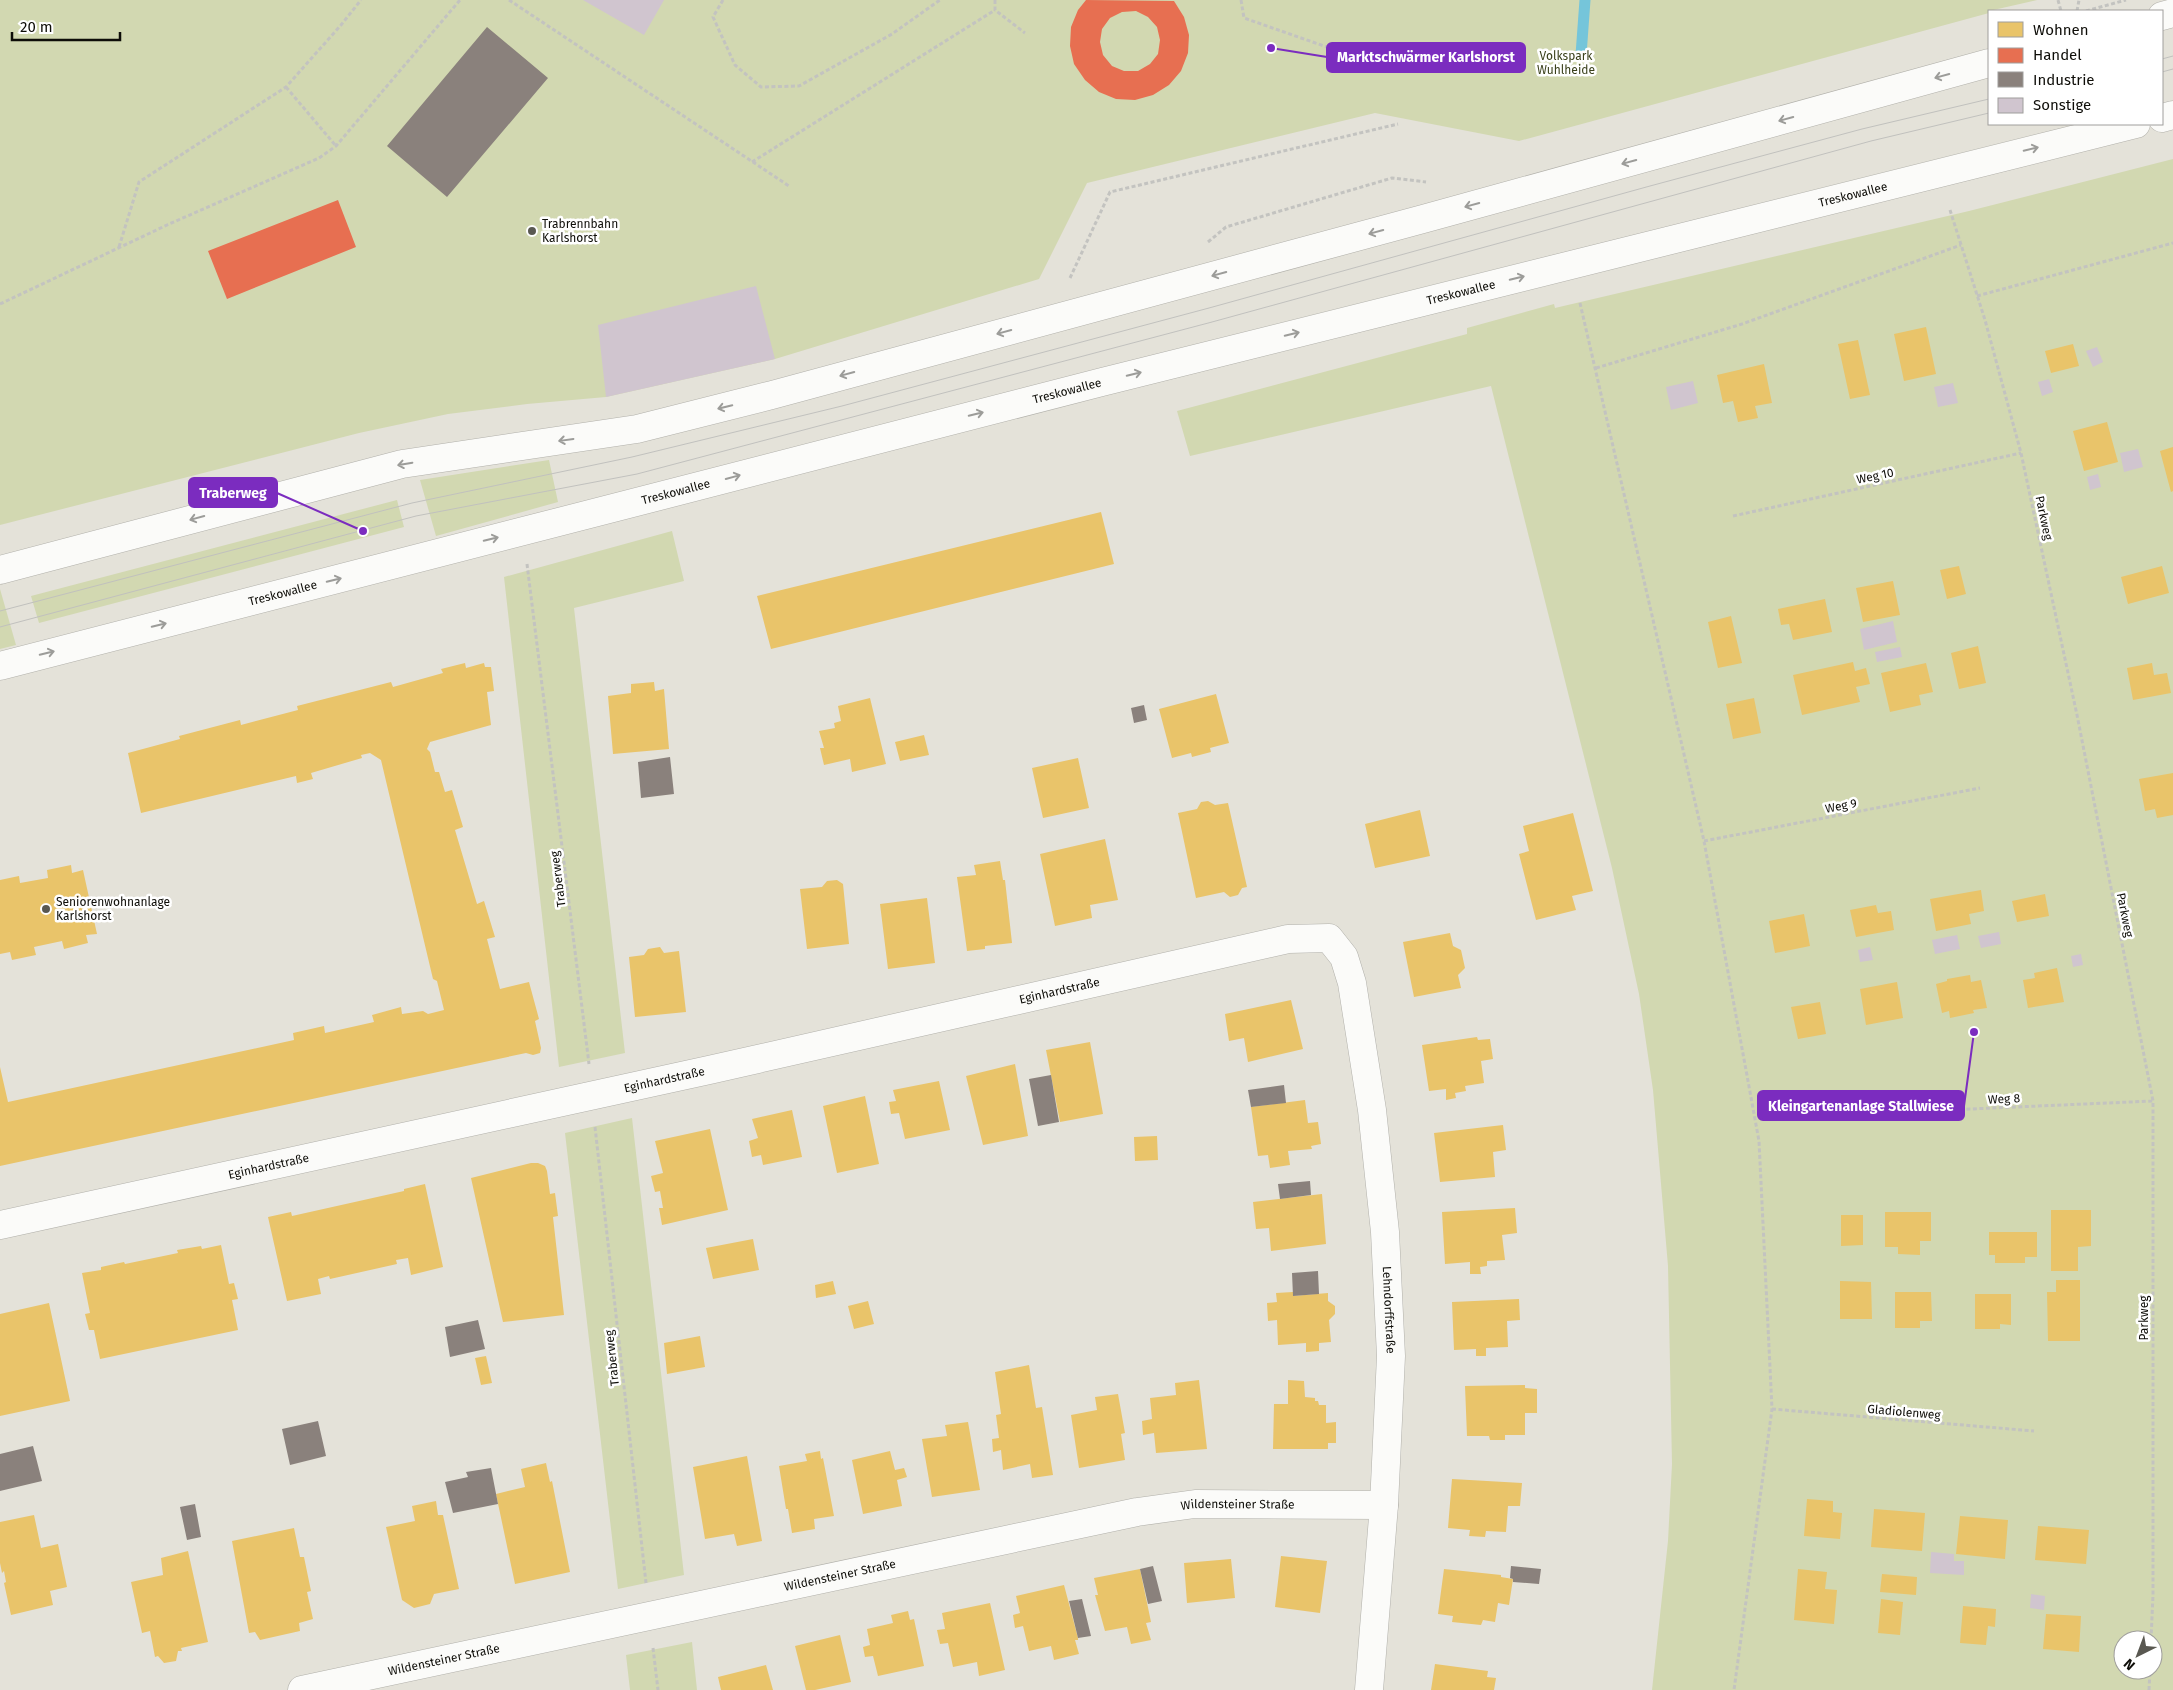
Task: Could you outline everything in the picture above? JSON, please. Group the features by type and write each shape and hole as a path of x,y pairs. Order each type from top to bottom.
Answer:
{"main road":[{"path":"0,570 402,464 637,429 714,410 1404,224 1988,63"},
{"name":"Treskowallee","path":"0,666 1102,382 2132,125"},
{"name":"Eginhardstraße","path":"0,1225 728,1065 1288,939 1329,938"},
{"name":"Lehndorffstraße","path":"1329,938 1344,957 1352,983 1372,1110 1385,1232 1391,1356 1384,1505 1369,1690"},
{"name":"Wildensteiner Straße","path":"302,1690 1137,1512 1195,1504 1384,1505"}],"path":[{"path":"119,248 139,182 286,87 361,0"},
{"path":"0,304 119,248 320,158 336,146 460,0"},
{"path":"509,0 789,186"},
{"path":"723,0 714,17 735,65 761,87 799,86 892,34 940,0"},
{"path":"995,0 995,10"},
{"path":"1240,0 1244,18 1387,68"},
{"path":"2078,9 2079,0"},
{"path":"2090,10 2126,0"},
{"path":"752,162 995,10"},
{"path":"995,10 1024,33"},
{"path":"286,87 336,146"},
{"path":"1070,278 1110,192 1398,124"},
{"name":"Parkweg","path":"1950,210 1977,296 2021,453 2077,715 2153,1101 2151,1630"},
{"path":"1977,296 2173,242"},
{"path":"1596,368 1742,324 1961,245"},
{"path":"1580,302 1704,841 1758,1141 1772,1410 1734,1690"},
{"name":"Weg 10","path":"1733,516 2021,453"},
{"name":"Traberweg","path":"526,558 536,624 589,1068"},
{"name":"Weg 9","path":"1704,841 1980,788"},
{"name":"Weg 8","path":"1856,1114 2153,1101"},
{"name":"Traberweg","path":"594,1122 647,1589"},
{"name":"Gladiolenweg","path":"1772,1410 2034,1431"},
{"path":"652,1639 658,1690"}],"green space":[{"name":"Trabrennbahn Karlshorst","path":"0,0 2037,0 1988,10 1988,13 1519,141 1375,113 1087,183 1039,279 775,359 606,397 448,414 359,433 0,525"},
{"path":"2173,159 2173,1690 1652,1690 1668,1541 1672,1464 1668,1266 1653,1090 1639,994 1612,868 1491,386 1190,456 1177,411 1467,334 1467,328 1554,304 1555,308 1969,211"},
{"path":"549,460 558,502 436,536 420,480"},
{"path":"397,500 404,527 39,623 31,596"},
{"path":"672,531 684,581 574,608 625,1053 559,1067 504,577"},
{"path":"0,589 16,645 0,649"},
{"path":"632,1118 684,1575 618,1589 565,1133"},
{"path":"692,1642 697,1690 630,1690 626,1655"}],"building: Wohnen":[{"path":"1926,327 1936,374 1904,381 1894,334"},
{"path":"1858,340 1870,395 1850,399 1838,344"},
{"path":"2073,344 2079,366 2051,373 2045,351"},
{"path":"1764,364 1772,403 1755,406 1758,418 1738,422 1733,401 1723,403 1717,375"},
{"path":"2107,422 2118,462 2084,471 2073,431"},
{"path":"2173,447 2173,491 2171,492 2160,451"},
{"path":"1101,512 1114,564 771,649 757,596"},
{"path":"1959,566 1966,594 1947,599 1940,570"},
{"path":"2162,566 2169,593 2128,604 2121,577"},
{"path":"1893,581 1900,615 1863,622 1856,588"},
{"path":"1825,599 1832,632 1793,640 1789,624 1781,625 1778,609"},
{"path":"1731,616 1742,663 1718,668 1708,622"},
{"path":"1978,646 1986,683 1959,689 1951,653"},
{"path":"1853,662 1855,671 1866,668 1870,684 1856,687 1860,702 1802,715 1793,675"},
{"path":"465,663 466,668 484,663 485,667 491,667 494,691 487,692 491,725 430,742 427,749 430,752 435,772 439,772 445,792 452,790 463,827 455,830 477,904 484,901 495,937 487,939 500,989 529,982 539,1019 535,1021 541,1048 540,1053 533,1055 526,1053 0,1166 0,1067 8,1102 294,1040 293,1033 324,1026 325,1033 374,1022 372,1015 401,1007 402,1014 423,1011 428,1014 444,1010 437,981 433,979 381,760 370,753 361,755 362,758 311,773 313,779 297,783 296,776 141,813 128,753 180,739 179,736 240,720 241,725 298,710 297,706 391,682 393,687 443,673 441,669"},
{"path":"1926,663 1933,692 1919,695 1921,705 1890,712 1881,673"},
{"path":"2152,663 2154,675 2167,673 2171,693 2133,700 2127,668"},
{"path":"654,682 655,691 664,689 669,749 613,754 608,696 631,693 631,684"},
{"path":"1216,694 1229,743 1210,748 1211,752 1192,757 1191,753 1172,758 1159,709"},
{"path":"870,698 886,764 852,772 850,759 824,765 820,748 824,748 819,731 835,728 834,723 841,721 838,706"},
{"path":"1754,698 1761,733 1733,739 1726,704"},
{"path":"924,735 929,755 900,761 895,742"},
{"path":"1078,758 1089,808 1043,818 1032,768"},
{"path":"2173,773 2173,815 2157,818 2155,809 2145,811 2139,779"},
{"path":"1208,801 1215,805 1228,803 1247,887 1242,888 1238,895 1230,897 1224,892 1196,898 1178,813 1197,809 1201,802"},
{"path":"1420,810 1430,856 1375,868 1365,824"},
{"path":"1573,813 1593,891 1572,896 1576,910 1536,920 1519,854 1529,851 1523,826"},
{"path":"1105,839 1118,900 1090,905 1092,918 1055,926 1040,854"},
{"path":"1000,861 1003,880 1005,880 1012,943 985,946 985,949 967,951 957,877 976,875 974,865"},
{"name":"Seniorenwohnanlage Karlshorst","path":"71,865 72,873 83,870 97,934 86,935 88,943 64,949 62,941 34,947 36,955 12,960 10,952 0,954 0,880 19,876 20,883 48,878 47,870"},
{"path":"837,880 843,884 849,944 807,949 800,889 822,887 827,881"},
{"path":"1981,890 1984,911 1969,914 1971,924 1936,931 1930,899"},
{"path":"2045,894 2049,916 2017,922 2012,901"},
{"path":"927,898 935,963 888,969 880,904"},
{"path":"1876,905 1878,913 1891,911 1894,930 1856,937 1850,910"},
{"path":"1804,914 1810,946 1775,953 1769,921"},
{"path":"1450,933 1453,946 1461,950 1465,968 1458,975 1461,988 1414,997 1403,942"},
{"path":"660,947 664,953 679,951 686,1012 635,1017 629,957 644,955 648,949"},
{"path":"2057,968 2064,1002 2028,1008 2023,980 2035,978 2034,973"},
{"path":"1970,975 1971,982 1981,980 1987,1008 1973,1010 1974,1013 1950,1018 1949,1011 1942,1013 1936,984 1947,981 1947,979"},
{"path":"1897,982 1903,1018 1866,1025 1860,989"},
{"path":"1291,1000 1303,1049 1248,1062 1244,1038 1229,1041 1225,1014"},
{"path":"1820,1002 1826,1034 1798,1039 1791,1007"},
{"path":"1477,1037 1478,1040 1490,1039 1493,1059 1481,1061 1484,1083 1465,1086 1466,1091 1455,1093 1456,1098 1446,1100 1446,1089 1429,1091 1422,1045"},
{"path":"1090,1042 1103,1114 1060,1122 1046,1050"},
{"path":"1015,1064 1028,1136 983,1145 966,1076"},
{"path":"939,1081 950,1130 905,1139 899,1113 891,1114 889,1102 896,1101 893,1090"},
{"path":"865,1096 879,1164 837,1173 823,1106"},
{"path":"1305,1100 1308,1123 1318,1122 1321,1144 1311,1146 1312,1149 1288,1151 1290,1165 1270,1168 1268,1155 1258,1156 1251,1107"},
{"path":"792,1110 802,1157 763,1165 761,1155 752,1157 749,1141 758,1138 752,1119"},
{"path":"1503,1125 1506,1150 1493,1152 1495,1177 1440,1182 1434,1133"},
{"path":"710,1129 728,1210 662,1225 659,1208 663,1208 660,1191 655,1192 651,1176 663,1173 655,1141"},
{"path":"1157,1136 1158,1160 1135,1161 1134,1137"},
{"path":"531,1163 545,1166 550,1194 555,1193 558,1216 553,1217 564,1315 503,1322 471,1178"},
{"path":"425,1184 443,1267 411,1275 408,1258 396,1260 397,1264 330,1279 329,1276 318,1279 321,1294 287,1301 268,1217 291,1212 292,1216 404,1191 404,1189"},
{"path":"1322,1194 1326,1244 1271,1251 1269,1228 1256,1229 1253,1202"},
{"path":"1515,1208 1517,1233 1502,1235 1505,1260 1487,1261 1487,1266 1480,1267 1481,1274 1470,1274 1470,1262 1445,1264 1442,1212"},
{"path":"2051,1210 2091,1210 2091,1246 2078,1247 2078,1271 2051,1271"},
{"path":"1885,1212 1931,1212 1931,1241 1920,1241 1920,1255 1898,1254 1898,1247 1885,1247"},
{"path":"1841,1215 1863,1215 1863,1245 1841,1246"},
{"path":"1989,1232 2037,1232 2037,1257 2025,1257 2025,1263 1995,1263 1995,1255 1989,1255"},
{"path":"753,1239 759,1270 713,1279 706,1248"},
{"path":"221,1245 229,1284 234,1283 238,1299 232,1300 238,1330 100,1359 94,1330 89,1330 85,1314 90,1313 82,1273 101,1270 101,1267 124,1262 125,1264 178,1253 177,1250 201,1246 202,1249"},
{"path":"2056,1280 2080,1280 2080,1341 2048,1341 2047,1292 2056,1292"},
{"path":"833,1281 836,1294 816,1298 815,1285"},
{"path":"1840,1281 1871,1282 1872,1319 1840,1319"},
{"path":"1293,1292 1293,1296 1328,1293 1328,1301 1335,1306 1335,1314 1329,1320 1331,1342 1319,1343 1319,1351 1306,1352 1306,1343 1278,1345 1277,1320 1268,1321 1267,1303 1277,1302 1276,1293"},
{"path":"1895,1292 1931,1292 1932,1321 1920,1321 1920,1328 1895,1328"},
{"path":"1975,1294 2011,1294 2011,1325 2000,1324 2000,1329 1975,1329"},
{"path":"1519,1299 1520,1320 1507,1321 1508,1347 1486,1348 1486,1356 1476,1356 1476,1349 1454,1350 1452,1302"},
{"path":"868,1301 874,1324 854,1329 848,1306"},
{"path":"49,1303 70,1401 0,1416 0,1314"},
{"path":"700,1336 705,1367 667,1374 664,1343"},
{"path":"486,1356 492,1383 481,1385 475,1358"},
{"path":"1029,1365 1036,1408 1042,1407 1053,1475 1032,1478 1030,1464 1003,1470 1001,1450 993,1452 992,1439 999,1438 996,1415 1001,1414 995,1372"},
{"path":"1199,1380 1207,1449 1156,1453 1154,1433 1143,1435 1142,1421 1152,1419 1150,1398 1176,1395 1175,1383"},
{"path":"1288,1380 1304,1381 1305,1397 1315,1398 1319,1405 1326,1405 1326,1423 1336,1422 1336,1443 1328,1443 1328,1449 1273,1449 1274,1404 1288,1404"},
{"path":"1525,1385 1525,1388 1537,1389 1537,1413 1525,1413 1525,1435 1505,1435 1505,1440 1490,1440 1489,1436 1467,1436 1465,1386"},
{"path":"1118,1394 1125,1433 1121,1434 1125,1460 1079,1468 1071,1415 1097,1410 1095,1397"},
{"path":"968,1422 980,1490 932,1497 922,1439 947,1436 945,1425"},
{"path":"820,1451 834,1516 814,1519 815,1529 792,1533 779,1466 807,1461 805,1454"},
{"path":"890,1451 895,1470 904,1468 907,1477 897,1480 902,1506 863,1514 852,1460"},
{"path":"747,1456 762,1541 737,1546 734,1534 705,1539 693,1467"},
{"path":"546,1463 550,1482 552,1481 570,1572 515,1584 496,1494 525,1487 521,1469"},
{"path":"1452,1479 1522,1483 1520,1506 1508,1506 1506,1532 1486,1531 1485,1537 1469,1536 1470,1530 1448,1528"},
{"path":"1807,1499 1833,1501 1833,1512 1842,1513 1840,1539 1804,1536"},
{"path":"436,1501 438,1515 443,1515 459,1589 434,1594 430,1604 414,1608 402,1600 386,1527 415,1521 412,1506"},
{"path":"1874,1509 1925,1513 1922,1551 1871,1547"},
{"path":"34,1515 41,1548 58,1544 67,1587 50,1591 53,1605 11,1615 4,1583 6,1582 4,1571 2,1573 0,1563 0,1522"},
{"path":"1960,1516 2008,1520 2005,1559 1956,1554"},
{"path":"2038,1526 2089,1530 2086,1564 2035,1560"},
{"path":"294,1528 300,1557 304,1557 311,1591 307,1592 313,1619 299,1623 300,1631 260,1640 255,1632 249,1633 232,1541"},
{"path":"188,1551 208,1642 181,1648 182,1651 178,1651 176,1661 164,1663 158,1656 155,1657 150,1631 142,1633 131,1582 163,1575 161,1558"},
{"path":"1281,1556 1327,1561 1320,1613 1275,1607"},
{"path":"1231,1559 1235,1598 1187,1603 1184,1563"},
{"path":"1140,1569 1151,1622 1146,1623 1151,1640 1131,1644 1127,1627 1105,1631 1095,1595 1098,1595 1094,1578"},
{"path":"1444,1569 1501,1575 1501,1577 1513,1579 1509,1605 1498,1603 1495,1622 1483,1620 1481,1625 1452,1622 1453,1616 1438,1614"},
{"path":"1798,1569 1827,1572 1825,1589 1837,1590 1834,1624 1794,1620"},
{"path":"1882,1574 1917,1577 1916,1595 1880,1592"},
{"path":"1064,1585 1078,1638 1078,1640 1075,1640 1079,1654 1054,1660 1051,1646 1029,1651 1023,1626 1015,1628 1013,1615 1020,1613 1016,1596"},
{"path":"1881,1599 1903,1602 1900,1635 1878,1633"},
{"path":"990,1603 1005,1670 979,1676 977,1662 953,1667 948,1643 940,1644 937,1630 945,1629 942,1613"},
{"path":"1963,1606 1996,1609 1995,1627 1988,1626 1986,1645 1960,1643"},
{"path":"908,1611 910,1620 914,1619 924,1666 878,1676 873,1656 865,1657 863,1647 870,1645 867,1629 893,1623 891,1615"},
{"path":"2046,1614 2081,1616 2079,1652 2043,1649"},
{"path":"840,1635 851,1682 815,1690 806,1690 795,1646"},
{"path":"1435,1664 1488,1671 1487,1677 1496,1678 1494,1690 1431,1690"},
{"path":"766,1665 773,1690 721,1690 718,1677"}],"building: Handel":[{"path":"1086,0 1174,1 1184,17 1189,35 1188,53 1181,71 1169,85 1153,95 1135,100 1116,99 1099,92 1085,80 1074,64 1070,46 1071,27 1078,10","holes":["1136,11 1148,17 1157,27 1160,40 1158,54 1150,64 1138,71 1124,71 1112,66 1103,55 1100,42 1102,29 1110,18 1122,12"]},
{"path":"338,200 356,247 227,299 208,251"}],"building: Industrie":[{"path":"487,27 548,78 447,197 387,146"},
{"path":"1144,705 1147,720 1134,723 1131,708"},
{"path":"670,757 674,794 641,798 638,762"},
{"path":"1051,1075 1059,1122 1038,1126 1029,1079"},
{"path":"1284,1085 1286,1103 1251,1107 1248,1090"},
{"path":"1310,1181 1311,1195 1280,1199 1278,1184"},
{"path":"1318,1271 1319,1294 1293,1296 1292,1273"},
{"path":"478,1320 485,1349 450,1357 445,1327"},
{"path":"318,1421 326,1456 290,1465 282,1429"},
{"path":"33,1446 42,1481 0,1491 0,1454"},
{"path":"491,1468 498,1504 453,1513 445,1482 468,1477 466,1472"},
{"path":"195,1504 201,1537 187,1540 180,1507"},
{"path":"1153,1566 1162,1601 1148,1604 1140,1569"},
{"path":"1511,1566 1541,1569 1539,1584 1513,1582 1513,1579 1510,1578"},
{"path":"1082,1599 1091,1636 1078,1638 1069,1601"}],"building: Sonstige":[{"path":"583,0 664,0 644,35"},
{"path":"756,286 775,359 606,397 598,325"},
{"path":"2097,347 2103,362 2093,367 2086,351"},
{"path":"2049,379 2053,392 2042,396 2038,382"},
{"path":"1693,381 1698,403 1671,410 1666,387"},
{"path":"1953,383 1958,403 1938,407 1934,387"},
{"path":"2138,449 2143,467 2124,472 2120,453"},
{"path":"2098,474 2101,487 2090,490 2087,477"},
{"path":"1893,621 1897,642 1864,650 1860,629"},
{"path":"1900,647 1902,657 1877,662 1875,652"},
{"path":"1999,932 2001,944 1981,948 1978,936"},
{"path":"1957,935 1960,949 1935,954 1932,940"},
{"path":"1870,947 1873,960 1860,962 1858,950"},
{"path":"2081,954 2083,965 2073,967 2071,956"},
{"path":"1931,1552 1954,1554 1954,1561 1964,1561 1964,1575 1930,1573"},
{"path":"2031,1594 2045,1596 2044,1610 2030,1608"}],"waterway":[{"path":"1581,55 1585,0"}],"tram line":[{"path":"2163,59 2173,56"},
{"path":"2163,72 2173,69"},
{"path":"0,611 412,503 632,457 842,406 1209,308 1862,129 1988,99"},
{"path":"0,627 416,516 637,474 1212,322 1871,141 1988,113"}],"place":[{"name":"Marktschwärmer Karlshorst","path":"1271,48"},
{"name":"Trabrennbahn Karlshorst","path":"532,231"},
{"name":"Traberweg","path":"363,531"},
{"name":"Seniorenwohnanlage Karlshorst","path":"46,909"},
{"name":"Kleingartenanlage Stallwiese","path":"1974,1032"}],"park label":[{"name":"Volkspark Wuhlheide","path":"1566,63"}]}
